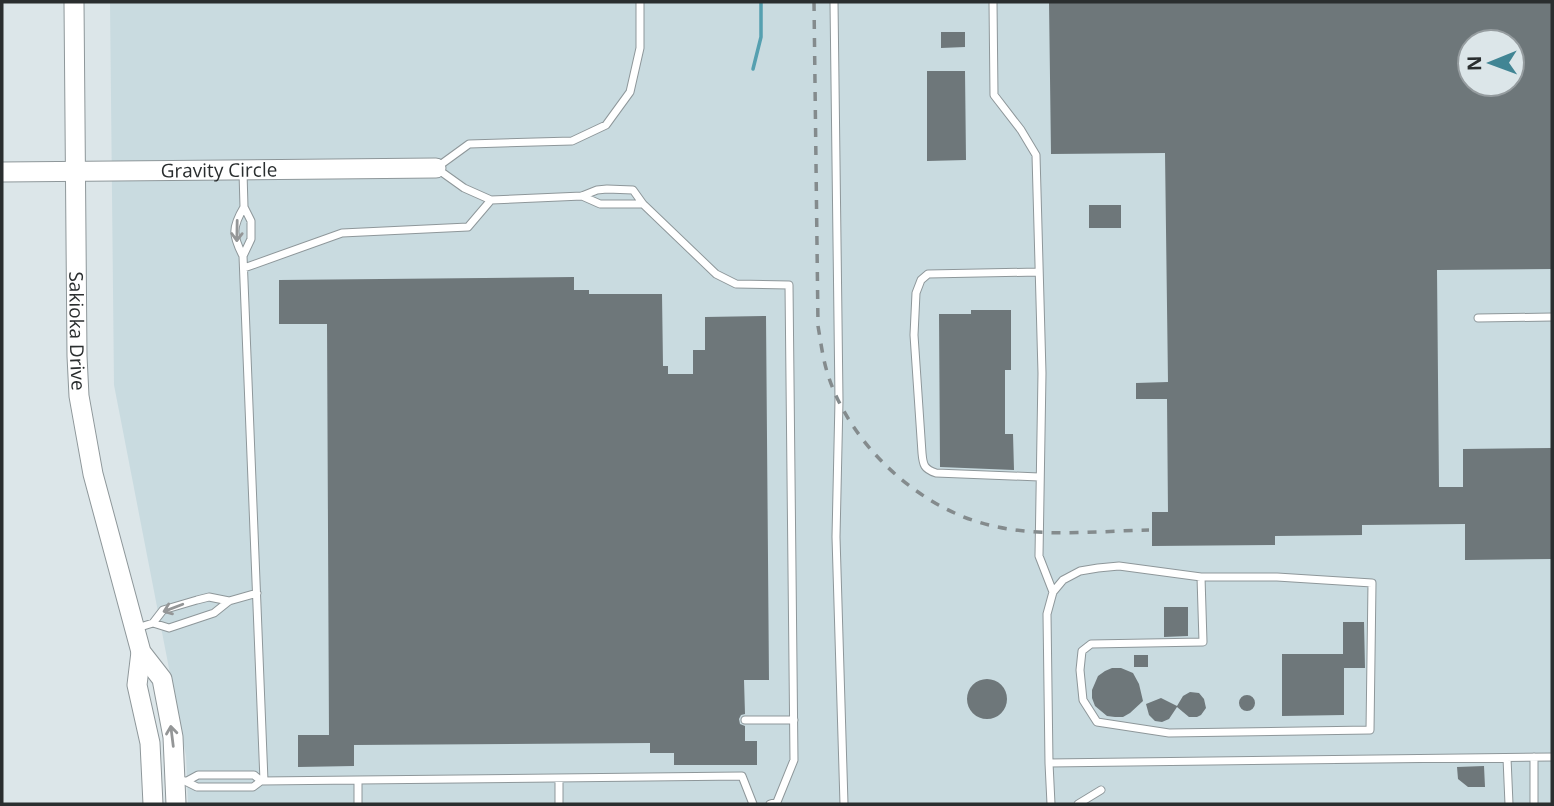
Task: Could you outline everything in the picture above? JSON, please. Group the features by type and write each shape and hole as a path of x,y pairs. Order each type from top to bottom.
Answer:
{"street":[{"name":"Sakioka Drive","path":"74,2 79,396 93,474 144,626 137,685 150,743 153,804"},
{"name":"Gravity Circle","path":"2,172 436,168"},
{"name":"Sakioka Drive","path":"142,652 162,679 181,782 176,804"}],"lane":[{"path":"640,2 640,48 629,92 606,125 572,141 469,144 436,168 464,188 491,200 582,196 597,190 633,190 643,204 716,274 736,284 789,285 794,760 777,802 770,804"},
{"path":"834,2 839,400 836,537 845,804"},
{"path":"993,2 994,95 1036,155 1042,373 1039,556 1053,592"},
{"path":"243,170 244,207 251,221 251,239 243,256"},
{"path":"582,196 600,204 643,204"},
{"path":"244,268 342,233 468,227 491,200"},
{"path":"244,207 236,222 236,241 243,256 244,268 262,780"},
{"path":"1038,272 928,274 921,280 916,293 914,335 923,466 926,470 936,473 1039,477"},
{"path":"1478,318 1552,317"},
{"path":"1051,804 1047,614 1053,592 1063,580 1080,571 1119,566 1201,577 1273,577 1372,583 1370,730 1169,733 1097,722 1083,700 1080,670 1082,651 1091,644 1203,642 1201,577"},
{"path":"144,626 169,628 214,613 229,601 257,593"},
{"path":"144,626 163,610 197,600 209,597 229,601"},
{"path":"745,720 794,720"},
{"path":"1534,757 1534,804"},
{"path":"1049,763 1552,757"},
{"path":"1507,758 1509,804"},
{"path":"181,782 198,775 254,775 262,780 742,776 753,804"},
{"path":"559,778 559,804"},
{"path":"181,782 197,788 253,787 262,780"},
{"path":"358,780 358,804"},
{"path":"1078,804 1101,790"}],"shaded area":[{"path":"110,2 1552,2 1552,804 188,804 186,756 114,385"}],"building":[{"path":"1049,2 1552,2 1552,269 1437,270 1439,487 1463,487 1463,449 1552,448 1552,559 1465,560 1465,524 1362,525 1362,535 1275,536 1275,545 1152,546 1152,512 1168,512 1167,399 1136,399 1136,383 1168,382 1165,153 1051,154"},
{"path":"941,32 965,32 965,47 941,48"},
{"path":"927,71 965,71 966,160 927,161"},
{"path":"1089,205 1121,205 1121,228 1089,228"},
{"path":"574,277 574,290 589,290 589,294 662,294 663,366 668,366 668,374 693,374 693,350 705,350 705,317 766,316 769,680 744,680 745,714 739,719 740,724 745,726 745,741 757,741 757,765 674,765 674,753 650,753 650,743 354,745 354,766 298,767 298,735 329,735 327,324 279,324 279,280"},
{"path":"971,310 1011,310 1011,370 1005,370 1005,434 1013,434 1014,470 940,467 939,314 971,314"},
{"path":"1164,607 1188,607 1188,636 1164,637"},
{"path":"1343,622 1364,622 1365,668 1344,668 1344,715 1282,716 1282,654 1343,654"},
{"path":"1134,655 1148,655 1148,667 1134,667"},
{"path":"1112,668 1133,673 1143,701 1123,717 1107,716 1095,706 1092,698 1092,690 1098,676"},
{"path":"987,679 995,680 1001,685 1006,691 1006,707 1001,713 995,718 987,719 979,718 973,713 968,707 967,699 968,691 973,685 979,680"},
{"path":"1190,692 1199,693 1204,699 1206,708 1201,715 1189,717 1177,707 1169,719 1162,722 1155,721 1149,715 1146,704 1161,698 1177,706 1183,696"},
{"path":"1247,695 1255,703 1247,711 1239,703"},
{"path":"1484,766 1485,787 1468,787 1458,779 1457,767"}],"waterway":[{"path":"753,69 761,37 761,2"}],"railway":[{"path":"814,2 818,326 829,378 854,427 891,471 914,489 963,517 989,525 1028,531 1069,533 1149,530"}]}
